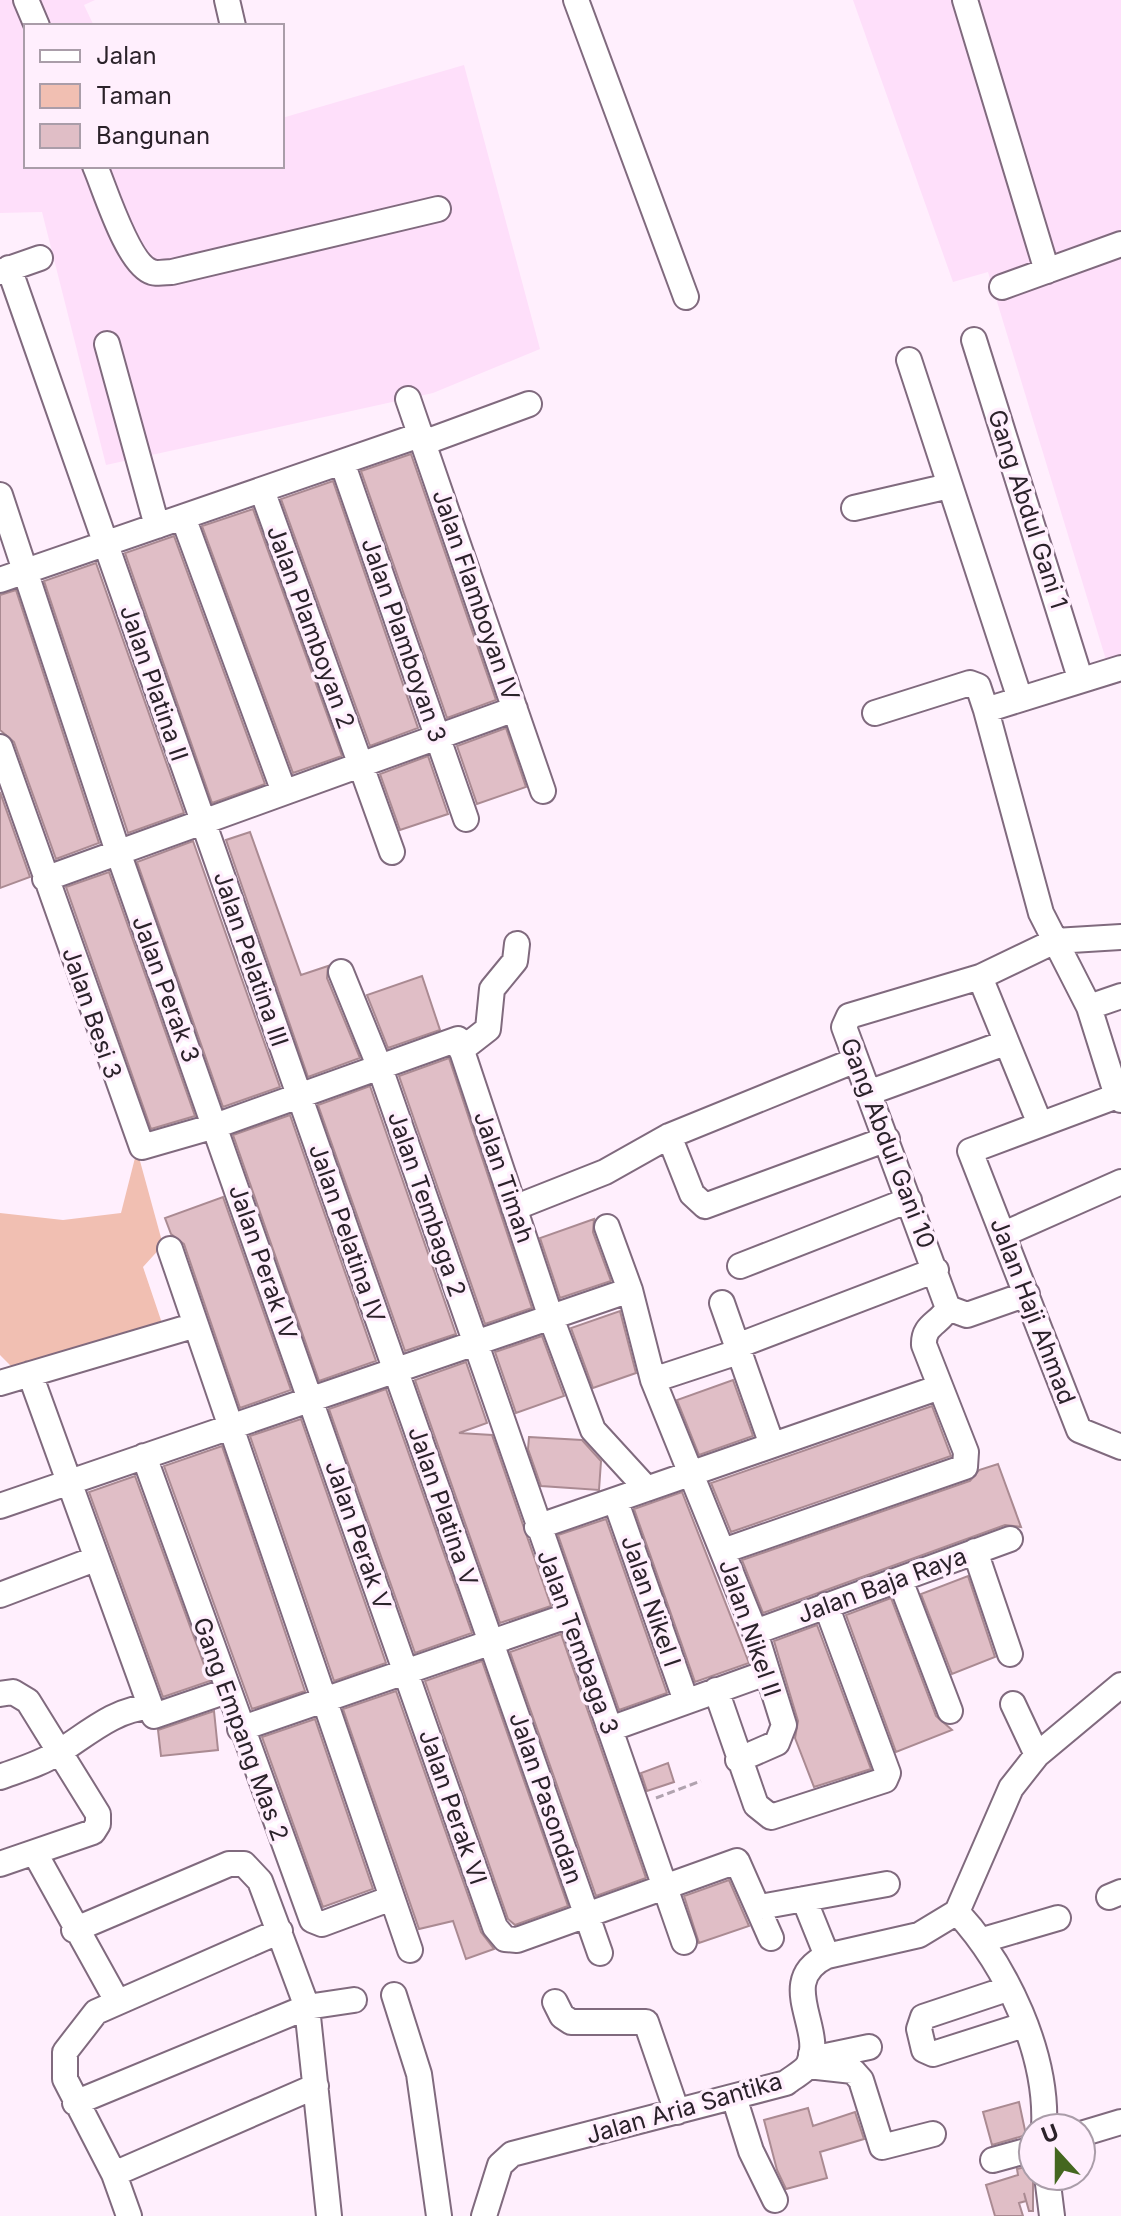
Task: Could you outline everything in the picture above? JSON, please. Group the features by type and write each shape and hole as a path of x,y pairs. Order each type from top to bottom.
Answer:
{"street":[{"path":"26,0 36,24"},
{"path":"227,0 233,24"},
{"path":"576,0 686,297"},
{"path":"965,0 1047,271"},
{"path":"96,168 127,243 138,263 151,272 172,272 438,209"},
{"path":"1002,287 1121,244"},
{"path":"5,270 40,258"},
{"name":"Jalan Platina II","path":"5,270 203,822"},
{"name":"Gang Abdul Gani 1","path":"974,340 1080,678"},
{"path":"107,344 157,526"},
{"path":"909,360 1020,699"},
{"name":"Jalan Flamboyan IV","path":"408,399 543,791"},
{"path":"0,580 342,462 529,404"},
{"name":"Jalan Plamboyan 3","path":"342,462 466,819"},
{"path":"854,508 949,486"},
{"name":"Jalan Plamboyan 2","path":"262,490 392,852"},
{"name":"Jalan Perak 3","path":"0,495 118,852 215,1126"},
{"path":"183,517 284,792"},
{"path":"986,710 1080,678 1119,675"},
{"path":"875,713 970,683 978,686 1041,913 1089,1007 1119,1098 1040,1124 980,977"},
{"path":"45,879 515,709"},
{"name":"Jalan Besi 3","path":"0,747 142,1147 215,1126"},
{"name":"Jalan Pelatina III","path":"203,822 299,1097"},
{"path":"1055,941 1121,937"},
{"name":"Gang Abdul Gani 10","path":"948,1308 844,1027 849,1016 980,977 1055,941"},
{"path":"215,1126 380,1068 460,1044 488,1029 492,989 515,961 517,944"},
{"name":"Jalan Tembaga 2","path":"341,972 380,1068 475,1341"},
{"path":"1089,1007 1121,996"},
{"path":"868,1093 1005,1043"},
{"name":"Jalan Timah","path":"460,1044 550,1315 593,1430 647,1489"},
{"path":"514,1208 605,1172 669,1136 856,1060"},
{"name":"Jalan Pelatina IV","path":"299,1097 395,1369"},
{"name":"Jalan Haji Ahmad","path":"1040,1124 970,1151 1079,1430 1121,1447"},
{"name":"Jalan Perak IV","path":"215,1126 311,1398"},
{"path":"669,1136 692,1194 705,1206 887,1139"},
{"path":"1004,1234 1121,1182"},
{"path":"740,1266 909,1200"},
{"name":"Jalan Nikel II","path":"607,1227 630,1290 657,1390 755,1632 783,1733 777,1743 738,1760"},
{"path":"170,1249 410,1950"},
{"path":"657,1390 737,1349 936,1270"},
{"path":"0,1506 630,1290"},
{"path":"723,1551 962,1470 967,1460 966,1452 940,1387 924,1335 948,1308 967,1315 1027,1294"},
{"path":"722,1303 772,1445"},
{"path":"0,1383 196,1325"},
{"name":"Jalan Tembaga 3","path":"475,1341 537,1527 684,1942"},
{"name":"Jalan Platina V","path":"395,1369 491,1643"},
{"path":"30,1374 154,1716 227,1691"},
{"path":"537,1527 940,1387"},
{"name":"Jalan Perak V","path":"311,1398 406,1672"},
{"name":"Gang Empang Mas 2","path":"144,1456 240,1729 312,1920 322,1924 392,1898"},
{"name":"Jalan Nikel I","path":"616,1502 686,1701"},
{"name":"Jalan Baja Raya","path":"755,1632 1010,1539"},
{"path":"975,1551 1010,1654"},
{"path":"0,1595 95,1559"},
{"path":"900,1580 950,1711"},
{"path":"716,1690 756,1805 771,1817 885,1780 888,1773 826,1605"},
{"path":"240,1729 570,1615"},
{"name":"Jalan Pasondan","path":"491,1643 600,1953"},
{"name":"Jalan Perak VI","path":"406,1672 495,1927 505,1939 517,1940 587,1915"},
{"path":"610,1729 766,1673"},
{"path":"810,2060 801,1986 814,1962 827,1956 919,1935 957,1912 1011,1788 1037,1755 1121,1685"},
{"path":"0,1694 22,1694 61,1751 98,1814 98,1824 93,1832 36,1855 0,1864"},
{"path":"1013,1704 1037,1755"},
{"path":"0,1777 61,1751 109,1721 150,1707"},
{"path":"36,1855 74,1930 117,2001"},
{"path":"587,1915 737,1861 760,1907 771,1938"},
{"path":"74,1930 236,1863 244,1864 260,1881 307,2007 329,2216"},
{"path":"760,1907 887,1884"},
{"path":"804,1899 827,1956"},
{"path":"957,1912 983,1940 1024,2025 1045,2099 1045,2112"},
{"path":"983,1940 1058,1918"},
{"path":"129,2216 114,2174 65,2079 65,2052 96,2012 280,1931"},
{"path":"1007,1989 923,2017 919,2029 924,2050 933,2054 1024,2025"},
{"path":"394,1995 419,2074 439,2216"},
{"path":"75,2103 307,2007 354,2000"},
{"path":"555,2002 562,2016 571,2022 646,2022 677,2112"},
{"path":"810,2060 869,2047"},
{"path":"810,2060 853,2071 861,2080 882,2147 933,2134"},
{"name":"Jalan Aria Santika","path":"484,2216 500,2165 512,2154 786,2083 810,2060"},
{"path":"114,2174 316,2086"},
{"path":"734,2097 751,2151 775,2200"},
{"path":"1097,2129 1121,2122"},
{"path":"993,2160 1017,2153"},
{"path":"1049,2192 1052,2216"}],"path":[{"path":"636,1805 701,1781"}],"shaded area":[{"path":"0,0 95,0 84,5 93,24 24,24 24,168 284,168 284,117 464,65 540,349 433,393 106,465 42,212 0,213"},
{"path":"853,0 1121,0 1121,669 1110,673 988,272 953,282"}],"green space":[{"path":"137,1150 163,1245 143,1267 165,1332 13,1368 0,1355 0,1213 63,1220 121,1213"}],"building":[{"path":"411,454 496,700 447,718 361,471"},
{"path":"333,481 418,728 370,746 281,499"},
{"path":"253,509 342,756 293,773 202,526"},
{"path":"174,536 265,784 212,803 125,553"},
{"path":"96,563 184,813 128,833 44,581"},
{"path":"16,590 99,843 56,859 14,742 0,730 0,595"},
{"path":"506,728 526,787 477,804 457,746"},
{"path":"428,756 448,814 400,830 380,774"},
{"path":"0,792 30,877 0,888"},
{"path":"250,832 301,975 328,966 327,978 360,1058 308,1077 226,840"},
{"path":"193,841 280,1087 223,1107 137,862"},
{"path":"109,872 195,1116 151,1129 66,887"},
{"path":"422,976 440,1030 388,1048 367,995"},
{"path":"449,1058 532,1308 485,1324 399,1076"},
{"path":"370,1086 456,1334 405,1351 318,1105"},
{"path":"290,1115 376,1361 319,1381 233,1135"},
{"path":"223,1197 291,1390 240,1408 184,1244 171,1234 165,1218"},
{"path":"594,1219 593,1232 611,1281 560,1298 540,1238"},
{"path":"620,1311 636,1373 593,1388 571,1328"},
{"path":"542,1336 564,1396 516,1413 495,1352"},
{"path":"466,1362 487,1423 459,1433 492,1435 551,1606 500,1623 415,1380"},
{"path":"733,1380 753,1436 699,1455 677,1400"},
{"path":"386,1389 472,1633 415,1653 329,1409"},
{"path":"932,1406 951,1456 731,1532 711,1483"},
{"path":"301,1419 386,1663 334,1681 250,1436"},
{"path":"529,1437 582,1440 601,1461 599,1490 541,1486 528,1449"},
{"path":"222,1446 305,1691 252,1709 164,1466"},
{"path":"998,1464 1021,1527 1005,1525 763,1613 742,1560 970,1481 979,1470"},
{"path":"135,1476 210,1681 163,1697 89,1492"},
{"path":"682,1492 749,1663 695,1682 634,1509"},
{"path":"606,1519 667,1693 619,1710 558,1535"},
{"path":"968,1576 995,1657 952,1674 921,1594"},
{"path":"891,1598 936,1716 952,1730 896,1752 846,1615"},
{"path":"817,1625 871,1769 814,1787 795,1738 798,1721 774,1641"},
{"path":"561,1634 646,1878 596,1896 510,1652"},
{"path":"482,1661 568,1906 515,1925 508,1919 425,1681"},
{"path":"396,1691 481,1932 494,1949 466,1959 453,1921 419,1929 343,1709"},
{"path":"214,1711 218,1750 161,1756 158,1730"},
{"path":"315,1719 373,1889 323,1907 262,1737"},
{"path":"668,1763 674,1782 647,1791 641,1773"},
{"path":"729,1880 749,1926 699,1943 684,1896"},
{"path":"1019,2102 1021,2112 1017,2112 1017,2138 992,2145 983,2112"},
{"path":"808,2108 813,2126 855,2112 864,2139 820,2152 827,2178 786,2189 777,2170 764,2120"},
{"path":"1017,2175 1017,2192 1033,2192 1033,2211 1029,2211 1024,2193 1026,2201 1019,2203 1023,2216 995,2216 986,2185"}]}
